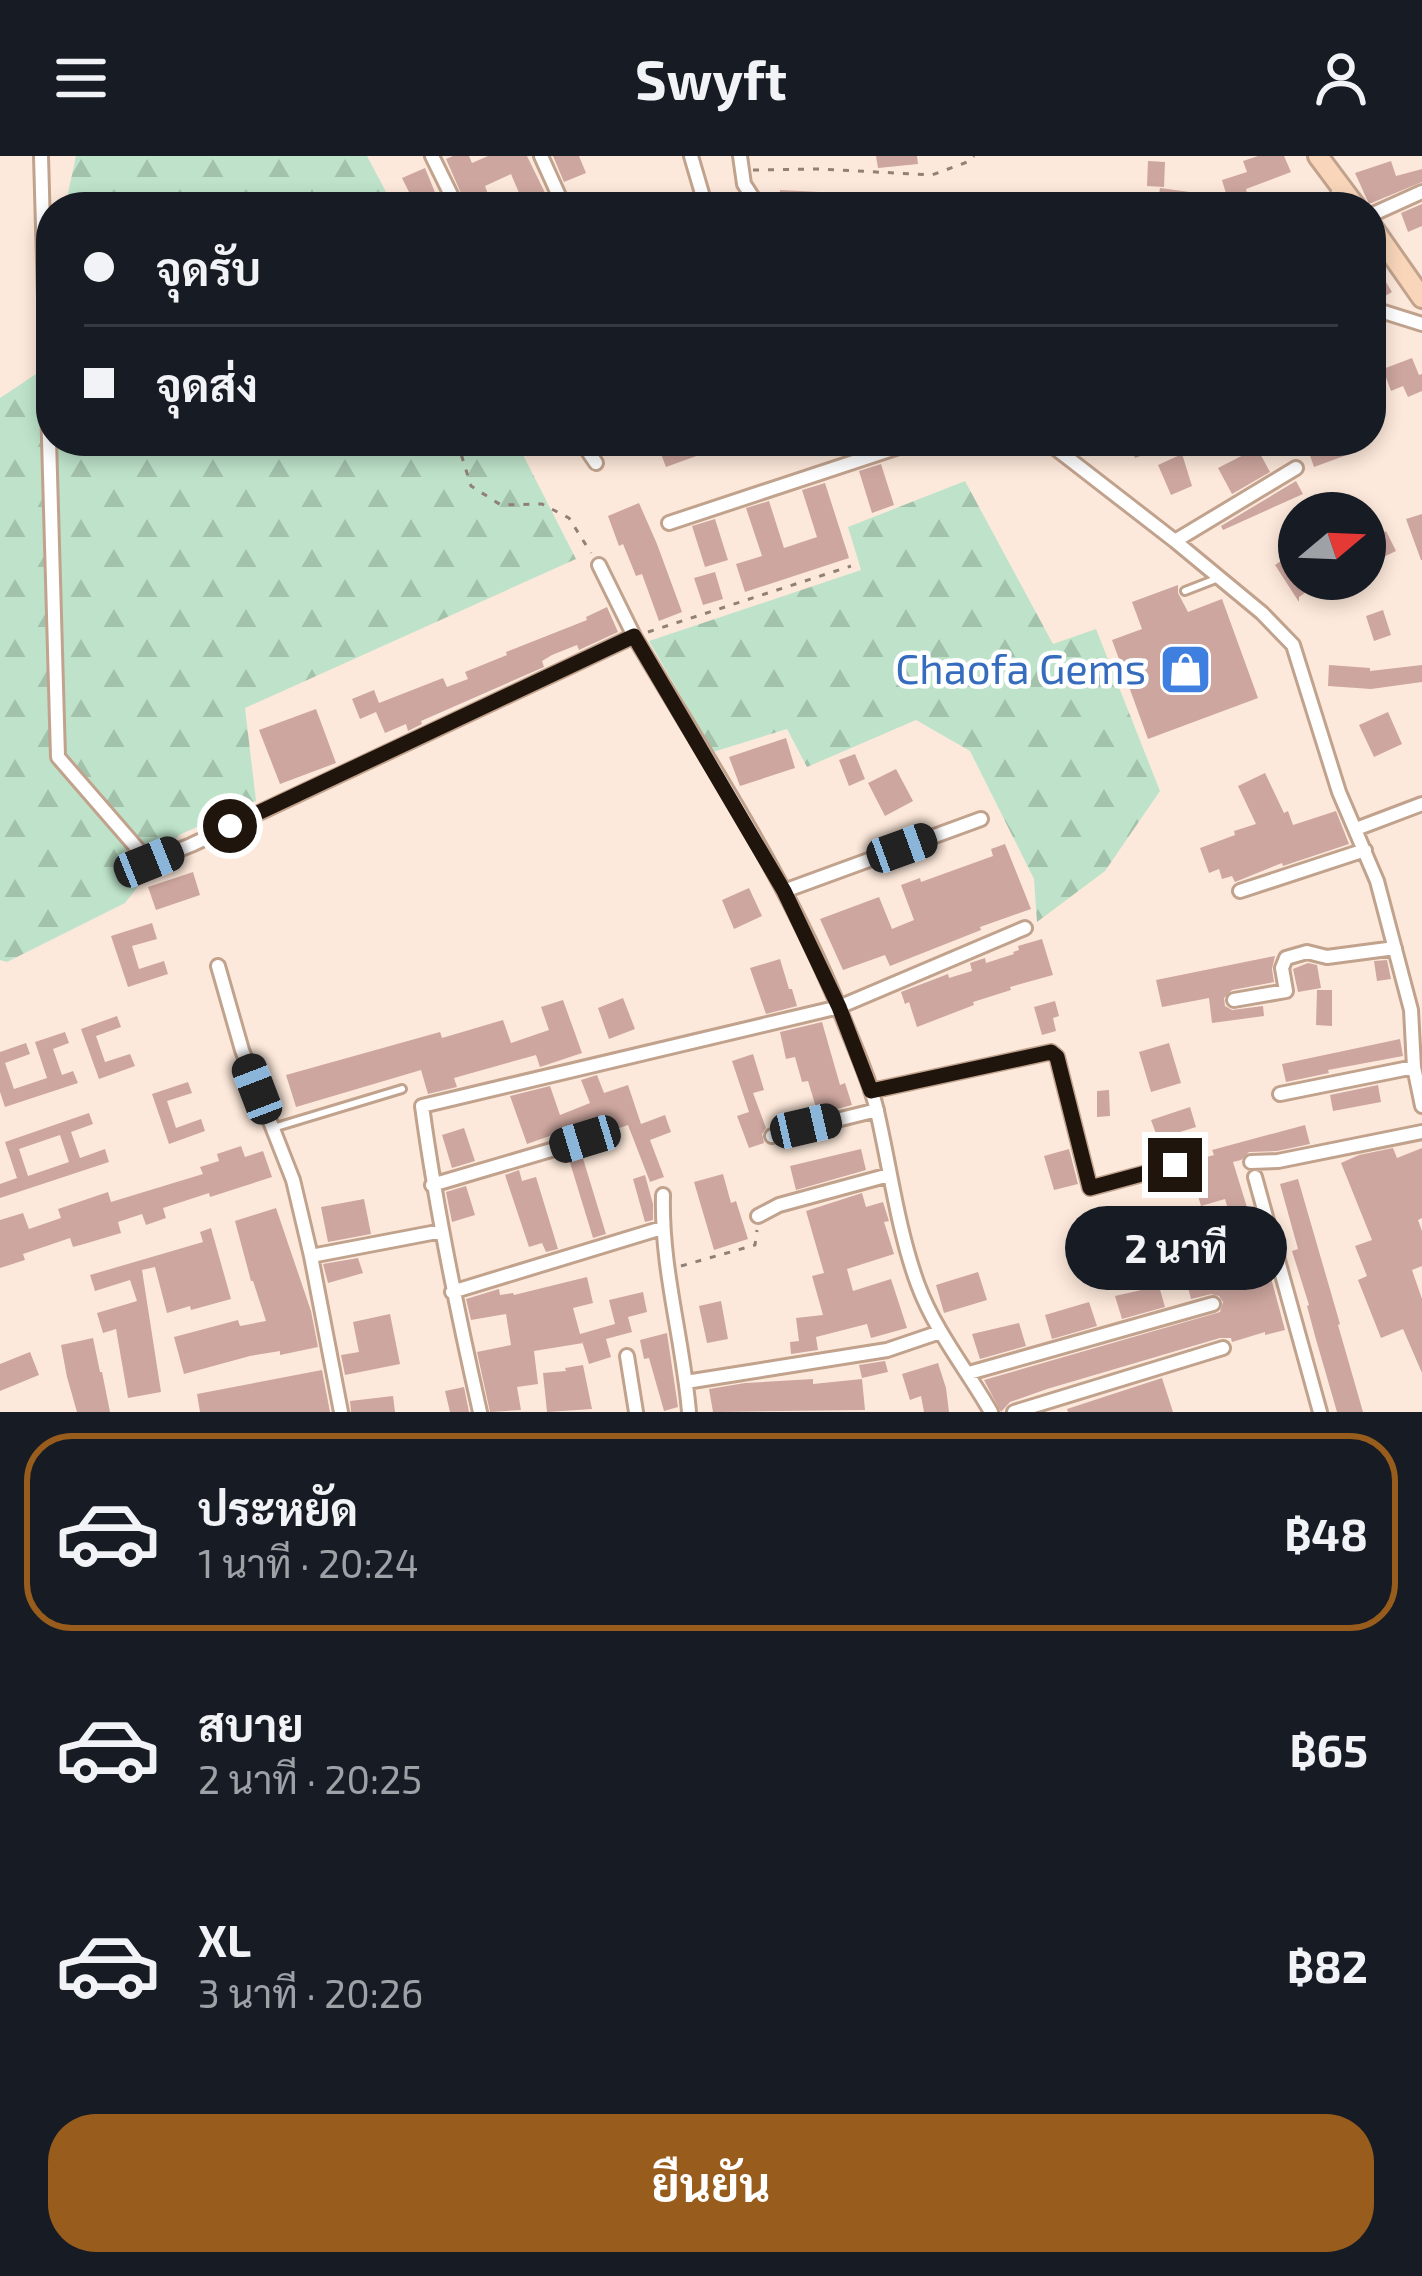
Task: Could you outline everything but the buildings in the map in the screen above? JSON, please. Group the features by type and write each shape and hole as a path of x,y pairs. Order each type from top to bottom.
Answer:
{"street":[{"path":"40,156 41,192"},
{"path":"433,156 450,192"},
{"path":"541,156 557,192"},
{"path":"691,156 702,192"},
{"path":"1318,156 1334,192"},
{"path":"741,163 749,192"},
{"path":"1386,208 1422,192"},
{"path":"1386,247 1422,298"},
{"path":"1386,313 1422,324"},
{"path":"49,456 58,757 149,862 634,636"},
{"path":"591,456 596,463"},
{"path":"669,523 872,456"},
{"path":"1065,456 1262,613 1293,645 1339,791 1377,881 1416,1008 1414,1067 1422,1106"},
{"path":"1175,541 1296,468"},
{"path":"599,565 634,636 784,891 839,1007 877,1110 918,1286 940,1332 991,1412"},
{"path":"1356,829 1422,804"},
{"path":"784,891 981,819"},
{"path":"1240,890 1365,850"},
{"path":"480,1412 452,1292 422,1106 839,1007 1025,928"},
{"path":"1234,1000 1286,991 1282,968 1286,958 1307,952 1327,957 1395,948"},
{"path":"218,966 242,1050 292,1180 341,1412"},
{"path":"871,1091 1051,1052 1057,1057 1090,1188 1175,1165"},
{"path":"1280,1094 1414,1067"},
{"path":"772,1136 877,1110"},
{"path":"1251,1162 1278,1161 1422,1132"},
{"path":"432,1184 585,1139"},
{"path":"758,1216 779,1205 889,1175"},
{"path":"1255,1178 1320,1412"},
{"path":"663,1196 666,1270 689,1412"},
{"path":"452,1292 662,1228"},
{"path":"311,1256 442,1231"},
{"path":"969,1373 1213,1304"},
{"path":"686,1382 887,1350 940,1332"},
{"path":"1014,1412 1223,1348"},
{"path":"627,1356 636,1412"}],"lane":[{"path":"1185,591 1219,578"},
{"path":"273,1128 402,1089"}],"path":[{"path":"741,163 932,175 974,156"},
{"path":"462,456 471,486 501,505 542,504 569,518 599,565"},
{"path":"634,636 851,566"},
{"path":"666,1270 755,1245 758,1216"}],"green space":[{"path":"76,156 367,156 386,192 68,192"},
{"path":"36,374 36,456 524,456 576,559 245,708 256,801 179,835 125,903 7,962 0,960 0,398"},
{"path":"965,481 1053,644 1096,629 1160,791 1105,871 1037,922 1034,879 970,751 916,720 807,767 787,729 713,752 649,641 861,570 848,527"}],"place":[{"name":"Chaofa Gems","path":"1185,669"}],"route":[{"path":"230,826 634,636 784,891 839,1007 871,1091 1051,1052 1057,1057 1090,1188 1175,1165"}]}
